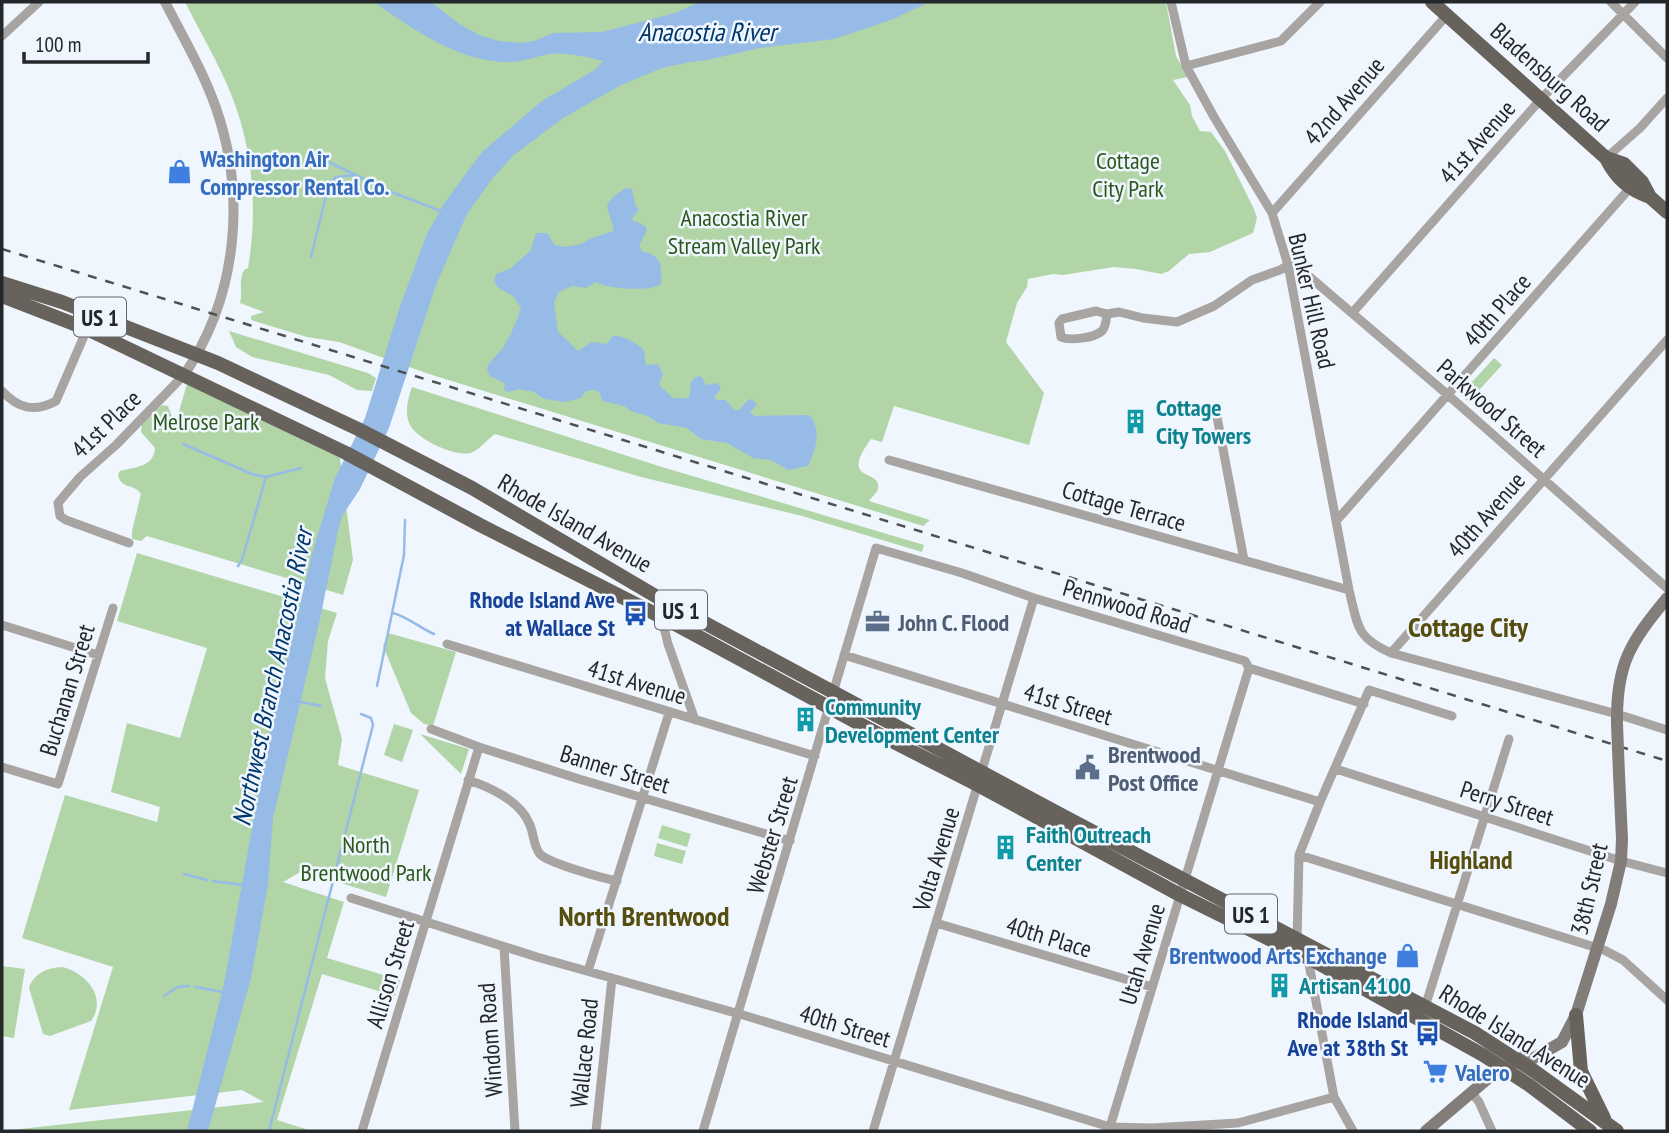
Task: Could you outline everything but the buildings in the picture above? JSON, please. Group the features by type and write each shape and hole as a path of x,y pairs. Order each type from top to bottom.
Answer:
{"main road":[{"name":"Bladensburg Road","path":"1432,2 1606,158 1614,174 1635,192 1650,197"},
{"name":"Bladensburg Road","path":"1606,158 1624,164 1642,182 1650,197 1667,212"},
{"name":"Rhode Island Avenue","path":"2,284 62,302 276,389 471,488 664,601 832,691 980,778 1182,887 1503,1068 1590,1131"},
{"name":"Rhode Island Avenue","path":"2,296 87,329 346,453 882,736 980,778"},
{"name":"38th Street","path":"1426,1131 1503,1068 1519,1060 1534,1058 1562,1042 1573,1021 1621,861 1617,719 1622,669 1638,633 1667,598"},
{"name":"Rhode Island Avenue","path":"1182,887 1297,940 1475,1033 1519,1060 1612,1127"},
{"path":"1573,1021 1581,1071 1590,1093 1612,1127"}],"street":[{"path":"2,36 39,2"},
{"path":"165,2 216,107 228,150 233,187 233,226 224,292 197,355 184,374"},
{"name":"Bunker Hill Road","path":"1171,2 1186,66 1272,214 1288,265 1349,590 1359,630 1371,644 1391,653"},
{"path":"1186,66 1281,41 1320,2"},
{"path":"1611,2 1667,58"},
{"name":"41st Avenue","path":"1353,312 1541,99 1636,2"},
{"name":"42nd Avenue","path":"1272,214 1447,15"},
{"path":"1606,158 1640,128 1667,98"},
{"name":"40th Place","path":"1337,520 1630,188"},
{"path":"1107,314 1105,328 1100,333 1067,340 1061,337 1059,323 1062,319 1096,311 1107,314 1119,312 1177,322 1213,306 1252,279 1288,265"},
{"name":"Parkwood Street","path":"1288,265 1298,267 1353,312 1667,588"},
{"path":"2,391 18,405 26,407 35,408 56,401 87,329"},
{"name":"40th Avenue","path":"1391,653 1667,340"},
{"name":"41st Place","path":"129,543 66,520 60,516 58,503 80,477 116,445 184,374"},
{"path":"1217,416 1244,560"},
{"name":"Cottage Terrace","path":"889,460 1349,590"},
{"name":"Pennwood Road","path":"876,548 962,572 1034,598 1245,661 1248,668 1364,704"},
{"name":"Webster Street","path":"703,1131 876,548"},
{"name":"Volta Avenue","path":"873,1131 1034,598"},
{"path":"664,601 661,617 695,720"},
{"name":"Buchanan Street","path":"2,767 58,784 113,608"},
{"path":"2,625 98,655"},
{"name":"41st Avenue","path":"447,644 815,756"},
{"path":"1391,653 1617,719 1667,730"},
{"name":"41st Street","path":"845,655 1320,802"},
{"name":"Utah Avenue","path":"1109,1129 1248,668"},
{"path":"1297,940 1299,855 1369,690 1452,716"},
{"name":"Wallace Road","path":"588,971 669,713"},
{"name":"Banner Street","path":"431,729 479,747 642,798 790,841"},
{"path":"1425,1006 1509,739"},
{"name":"Allison Street","path":"362,1131 479,747"},
{"name":"Perry Street","path":"1336,769 1621,861 1667,873"},
{"path":"468,780 496,791 522,811 531,825 537,849 546,859 617,881"},
{"path":"1299,855 1597,947 1623,960 1667,1000"},
{"name":"40th Street","path":"351,898 505,947 896,1061 1109,1129 1238,1123 1334,1097"},
{"name":"40th Place","path":"936,923 1152,987"},
{"name":"Windom Road","path":"505,947 515,1131"},
{"path":"1308,959 1334,1097 1353,1131"},
{"name":"Wallace Road","path":"596,1131 612,978"},
{"path":"1472,1093 1492,1131"}],"green space":[{"name":"Anacostia River Stream Valley Park","path":"185,2 1166,2 1176,56 1188,77 1173,80 1190,105 1200,131 1211,132 1225,151 1257,218 1253,233 1210,252 1189,254 1169,271 1161,274 1114,267 1028,279 1027,287 1017,303 1006,342 1044,393 1029,445 894,406 882,442 871,439 862,453 860,469 877,482 878,490 869,501 930,520 923,526 429,374 339,342 307,337 251,320 251,316 264,312 240,303 241,278 244,270 248,268 253,224 249,157 226,82"},
{"path":"229,331 368,373 376,378 372,391 357,390 329,375 252,357 236,347"},
{"path":"1494,358 1502,365 1468,402 1461,394"},
{"name":"Melrose Park","path":"187,384 340,458 353,560 343,595 147,536 141,541 132,539 141,494 122,482 118,474 120,471 143,465 151,459 155,448 141,432 142,424 162,405 168,406 175,425"},
{"path":"412,387 662,467 924,545 922,552 802,516 641,477 495,434 473,452 458,453 439,447 421,437 410,425 407,411"},
{"path":"137,553 337,613 328,641 325,678 342,739 338,765 419,790 386,897 302,871 283,882 344,902 327,958 400,980 395,996 322,974 277,1120 312,1131 2,1131 264,1102 242,1090 69,1110 113,967 22,938 65,795 157,822 160,807 111,792 127,723 180,738 207,648 117,621"},
{"path":"388,633 456,652 433,726 424,724 411,713 383,646"},
{"path":"394,724 413,730 402,762 384,755"},
{"name":"North Brentwood Park","path":"420,734 469,749 461,774"},
{"path":"662,825 691,834 687,847 658,838"},
{"path":"657,843 686,851 682,864 654,856"},
{"path":"2,966 25,969 14,1038 2,1036"},
{"path":"62,967 79,974 92,987 97,1003 96,1012 91,1021 50,1036 43,1034 29,988 42,972"}],"water":[{"name":"Anacostia River","path":"374,2 431,2 479,35 499,41 521,43 553,33 602,32 675,13 700,2 930,2 891,20 834,39 760,48 662,68 621,85 563,118 514,155 492,179 467,214 436,285 389,428 360,489 342,516 273,818 268,885 251,978 208,1131 187,1131 224,984 269,734 312,554 335,478 365,418 400,306 427,234 445,202 482,152 542,101 596,69 603,61 563,54 512,62 475,57 422,34"},
{"path":"625,188 632,189 639,210 632,220 645,226 647,231 639,245 642,251 654,256 659,262 661,284 629,289 596,282 586,288 572,286 559,292 554,302 558,332 578,351 592,342 607,344 613,336 633,342 644,350 646,365 658,364 663,374 659,385 673,398 689,398 691,383 694,378 701,376 706,385 718,383 721,389 714,397 717,400 726,400 734,410 739,410 752,399 757,405 750,412 754,416 809,415 817,433 808,466 788,470 771,460 753,458 727,443 701,439 687,428 658,423 624,406 603,401 595,390 586,391 580,398 565,402 544,399 534,392 519,389 508,392 504,389 505,383 490,376 488,366 507,342 521,308 513,296 497,287 494,280 496,274 510,269 531,250 536,233 547,233 555,245 565,247 581,244 614,231 607,206 612,198"}],"waterway":[{"path":"308,152 389,191 443,212"},
{"path":"311,257 329,184 336,177 356,175"},
{"path":"183,444 252,474 266,477"},
{"path":"238,566 266,477 301,468"},
{"path":"377,686 404,555 405,520"},
{"path":"393,613 434,634"},
{"name":"Northwest Branch Anacostia River","path":"296,701 321,706"},
{"path":"269,1131 373,725 371,718 361,714"},
{"path":"184,874 207,880"},
{"path":"212,881 243,885"},
{"path":"164,996 178,987 189,986"},
{"path":"195,987 223,992"}],"railway":[{"path":"2,249 1667,761"}],"place":[{"name":"Washington Air Compressor Rental Co.","path":"180,172"},
{"name":"Cottage City Towers","path":"1136,421"},
{"name":"Rhode Island Ave at Wallace St","path":"635,613"},
{"name":"John C. Flood","path":"878,622"},
{"name":"Community Development Center","path":"805,720"},
{"name":"Brentwood Post Office","path":"1088,768"},
{"name":"Faith Outreach Center","path":"1006,848"},
{"name":"Brentwood Arts Exchange","path":"1407,955"},
{"name":"Artisan 4100","path":"1279,985"},
{"name":"Rhode Island Ave at 38th St","path":"1428,1033"},
{"name":"Valero","path":"1435,1072"}],"district":[{"name":"Cottage City","path":"1468,626"},
{"name":"Highland","path":"1471,859"},
{"name":"North Brentwood","path":"644,915"}],"park label":[{"name":"Cottage City Park","path":"1128,174"}]}
